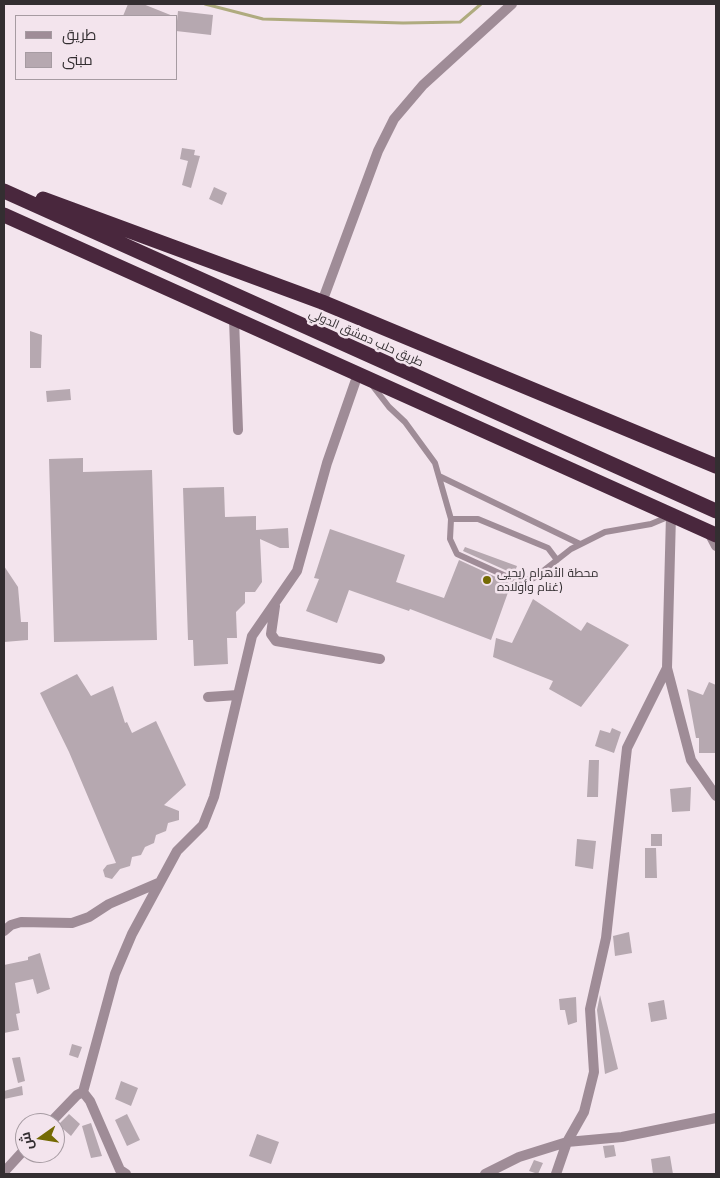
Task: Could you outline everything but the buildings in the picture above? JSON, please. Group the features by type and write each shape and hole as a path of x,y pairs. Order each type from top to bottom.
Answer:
{"highway":[{"path":"4,186 94,216 322,302 716,466"},
{"name":"طريق حلب دمشق الدولي","path":"4,190 716,511"},
{"path":"4,215 712,533"}],"street":[{"path":"322,302 378,151 394,118 423,85 512,4"},
{"path":"234,319 238,430"},
{"path":"60,1113 77,1095 83,1092 115,974 158,883 177,851 203,825 214,797 252,636 297,571 327,463 362,376"},
{"path":"672,515 667,668 691,760 716,796"},
{"path":"712,533 716,546"},
{"path":"275,602 271,626 272,634 276,641 380,660"},
{"path":"556,1174 567,1142 584,1112 594,1072 590,1009 606,938 627,748 667,668"},
{"path":"208,697 238,695"},
{"path":"4,931 11,925 21,922 72,923 89,917 109,904 158,883"},
{"path":"83,1092 90,1101 120,1170 126,1174"},
{"path":"485,1174 520,1157 567,1142 622,1137 716,1118"},
{"path":"4,1172 15,1160"}],"lane":[{"path":"362,376 405,422 435,463 451,519 450,539 457,554 519,582 534,578 580,544 605,532 651,524 672,515"},
{"path":"439,476 580,544"},
{"path":"451,519 478,519 548,548 557,560"}],"waterway":[{"path":"205,4 263,19 403,23 460,22 481,4"}],"place":[{"name":"محطة الأهرام (يحيى غنام وأولاده)","path":"487,580"}]}
